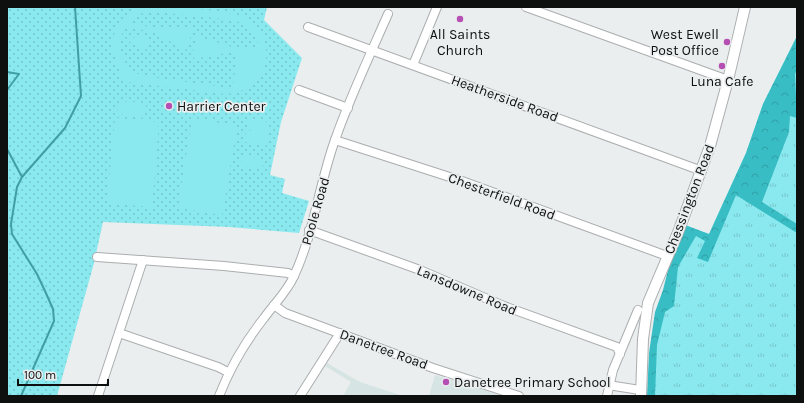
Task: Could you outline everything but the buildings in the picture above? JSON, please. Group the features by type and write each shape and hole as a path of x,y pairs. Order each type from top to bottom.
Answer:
{"main road":[{"name":"Chessington Road","path":"639,394 646,309 655,282 702,171 719,117 745,7"}],"street":[{"path":"413,65 437,7"},
{"path":"526,7 728,80"},
{"name":"Poole Road","path":"219,396 228,372 251,335 294,276 310,230 335,140 388,14"},
{"name":"Heatherside Road","path":"308,27 702,171"},
{"path":"299,90 348,108"},
{"name":"Chesterfield Road","path":"335,140 462,181 667,256"},
{"name":"Lansdowne Road","path":"310,230 420,270 504,306 617,347 620,354"},
{"path":"97,257 224,266 288,273 294,276"},
{"path":"98,396 143,260"},
{"name":"Danetree Road","path":"274,305 285,313 439,370 519,396"},
{"path":"607,396 608,385 638,310"},
{"path":"118,333 218,366 228,372"},
{"path":"300,396 340,333"},
{"name":"Chessington Road","path":"608,385 639,394"}],"shaded area":[{"path":"327,363 360,382 403,396 343,396 351,382 325,366"},
{"name":"Danetree Primary School","path":"435,375 484,390 502,396 429,396"}],"green space":[{"path":"7,7 267,7 264,20 302,58 281,122 270,175 285,179 282,193 309,201 299,233 229,227 103,222 94,263 57,396 7,396"},
{"path":"137,7 176,8 216,11 243,16 254,24 264,40 266,60 263,69 258,78 251,85 239,91 226,94 120,81 119,69 114,54 113,40 117,27 131,11","holes":["148,11 234,20 243,24 250,30 256,38 259,47 232,47 197,36 193,53 194,59 237,51 233,87 223,87 142,76 129,67 120,48 120,41 125,26 152,32 186,50 189,45 192,27 152,28 128,22 135,16"]},
{"path":"148,35 146,50 124,39 125,38"},
{"path":"797,36 797,396 652,396 652,350 685,225 709,234 746,153 763,104"},
{"path":"797,36 797,70 795,74 797,118 790,116 789,132 762,202 797,224 797,233 736,195 708,262 697,258 705,241 696,236 678,267 674,306 665,312 657,345 655,396 647,396 649,353 655,312 663,290 670,262 685,225 709,234 746,153 763,104"},
{"path":"119,101 146,103 145,118 117,114"},
{"path":"115,118 159,122 152,207 107,203"},
{"path":"192,118 237,126 222,215 178,208"},
{"path":"248,119 270,122 268,133 247,130"},
{"path":"246,131 268,134 266,146 245,142"},
{"path":"242,155 263,159 262,170 241,166"}],"waterway":[{"path":"21,396 54,321 53,309 37,274 12,234 11,224 17,187 22,177 65,128 81,96 75,7"},
{"path":"7,72 19,74 7,90"},
{"path":"7,149 22,177"}],"place":[{"name":"All Saints Church","path":"460,19"},
{"name":"West Ewell Post Office","path":"727,42"},
{"name":"Luna Cafe","path":"722,66"},
{"name":"Harrier Center","path":"169,106"},
{"name":"Danetree Primary School","path":"446,382"}]}
